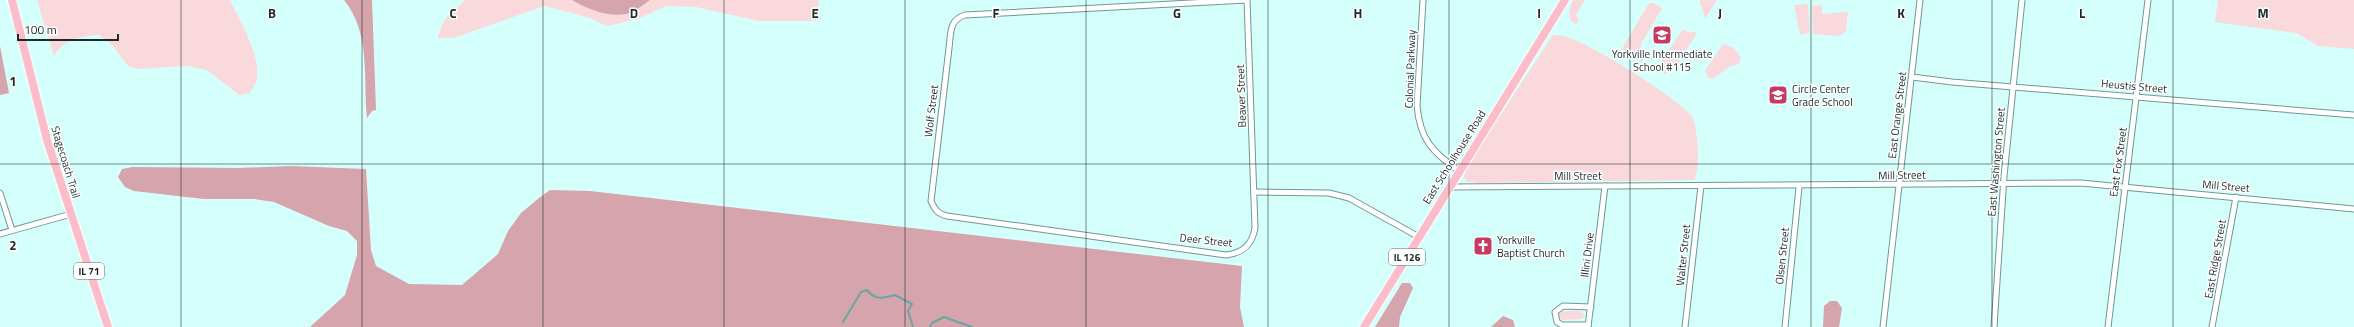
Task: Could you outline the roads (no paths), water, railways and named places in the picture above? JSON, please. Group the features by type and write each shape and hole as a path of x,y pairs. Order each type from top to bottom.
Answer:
{"main road":[{"name":"Stagecoach Trail","path":"12,0 44,126 108,327"},
{"name":"East Schoolhouse Road","path":"1364,327 1565,0"}],"street":[{"name":"Wolf Street","path":"933,207 931,201 949,48 952,24 956,18 965,15 1247,0"},
{"name":"Beaver Street","path":"1247,0 1254,192"},
{"name":"Colonial Parkway","path":"1423,0 1417,106 1419,123 1434,152 1459,171"},
{"name":"East Orange Street","path":"1882,327 1920,0"},
{"name":"East Washington Street","path":"1994,327 2003,183 2022,0"},
{"name":"East Fox Street","path":"2108,327 2124,186 2137,97 2148,0"},
{"name":"Heustis Street","path":"1912,77 1952,82 2354,115"},
{"name":"Mill Street","path":"1449,187 1799,186 2081,183 2354,209"},
{"name":"Illini Drive","path":"1588,326 1605,186"},
{"name":"Walter Street","path":"1685,327 1701,186"},
{"name":"Olsen Street","path":"1785,327 1799,186"},
{"path":"1254,192 1329,192 1348,198 1419,237"},
{"name":"Deer Street","path":"933,207 938,214 948,216 1226,255 1236,253 1246,248 1253,240 1255,228 1254,192"},
{"path":"0,193 12,230"},
{"name":"East Ridge Street","path":"2214,326 2236,197"},
{"path":"0,234 71,214"},
{"path":"1588,326 1562,325 1557,322 1555,312 1563,306 1591,307"}],"waterway":[{"path":"843,322 861,292 867,290 876,297 883,298 895,295 912,304 908,311 913,327"},
{"path":"930,327 932,323 944,317 972,327"}],"place":[{"name":"Yorkville Intermediate School #115","path":"1662,35"},
{"name":"Circle Center Grade School","path":"1778,95"},
{"name":"Yorkville Baptist Church","path":"1483,246"}]}
